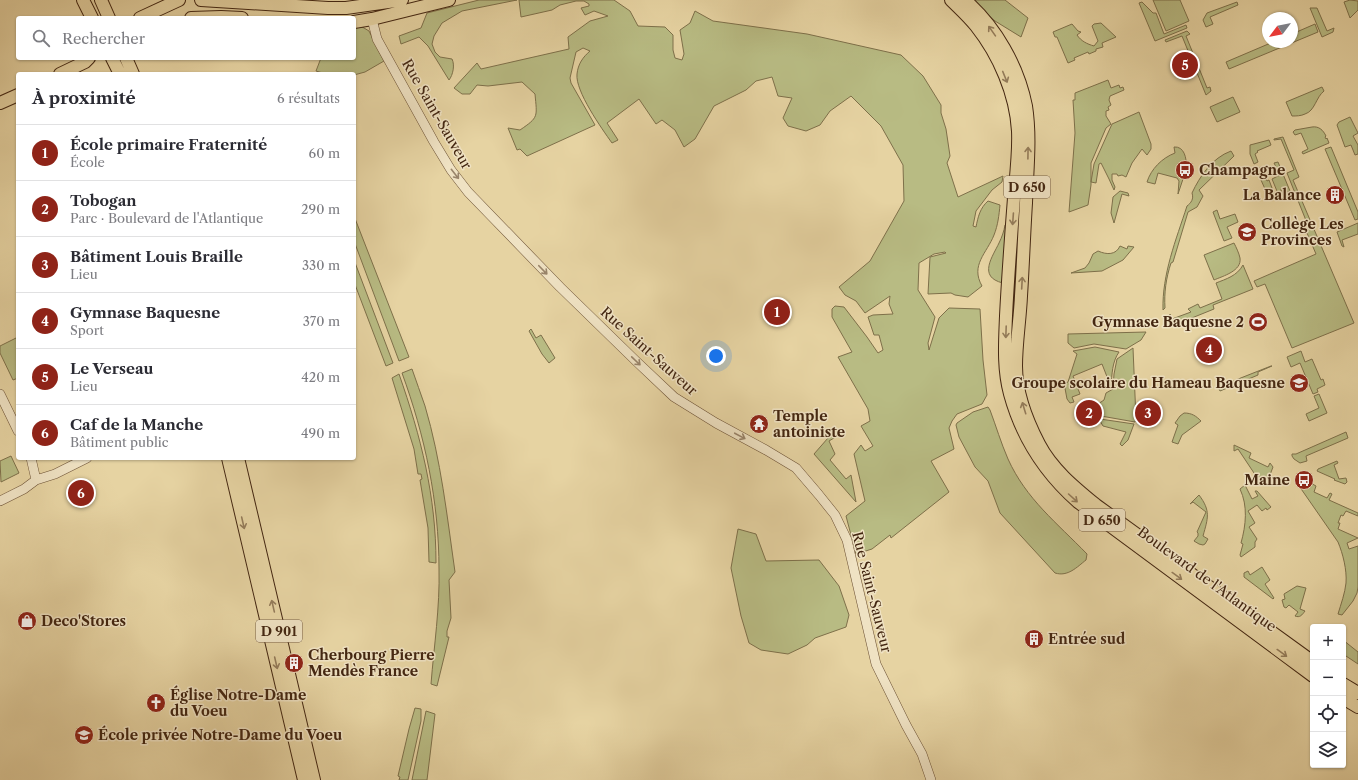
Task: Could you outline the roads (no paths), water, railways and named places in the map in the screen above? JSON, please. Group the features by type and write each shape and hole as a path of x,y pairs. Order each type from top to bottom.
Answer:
{"main road":[{"path":"83,0 91,16"},
{"path":"144,16 179,0"},
{"path":"201,0 291,3 346,8 376,2 402,0"},
{"path":"356,22 449,0"},
{"name":"Boulevard de l'Atlantique","path":"951,0 976,26 989,44 1008,84 1014,107 1018,131 1018,154 1007,293 1005,351 1010,394 1020,423 1033,450 1060,486 1078,502 1310,674"},
{"name":"Boulevard de l'Atlantique","path":"965,0 986,21 1006,53 1019,81 1026,106 1028,158 1016,367 1021,398 1039,444 1054,466 1071,484 1096,505 1310,660"},
{"path":"372,19 376,2"},
{"path":"64,72 87,60"},
{"path":"113,60 119,72"},
{"path":"127,60 132,72"},
{"path":"0,103 16,96"},
{"name":"D 901","path":"228,460 304,780"},
{"name":"D 901","path":"238,460 314,780"},
{"path":"1346,686 1358,693"},
{"path":"1346,700 1358,708"}],"street":[{"name":"Rue Saint-Sauveur","path":"372,19 377,39 434,142 451,170 468,192 560,287 674,397 716,423 796,468 835,515 847,540 876,664 922,754 931,780"},
{"path":"0,394 16,427"},
{"path":"31,460 36,480"},
{"path":"0,501 27,487 36,480 55,474 83,460"}],"place":[{"name":"Le Verseau","path":"1185,65"},
{"name":"Champagne","path":"1185,170"},
{"name":"La Balance","path":"1335,195"},
{"name":"Collège Les Provinces","path":"1247,232"},
{"name":"École primaire Fraternité","path":"777,312"},
{"name":"Gymnase Baquesne 2","path":"1258,322"},
{"name":"Gymnase Baquesne","path":"1209,350"},
{"name":"Groupe scolaire du Hameau Baquesne","path":"1299,383"},
{"name":"Tobogan","path":"1089,413"},
{"name":"Bâtiment Louis Braille","path":"1148,413"},
{"name":"Temple antoiniste","path":"759,424"},
{"name":"Maine","path":"1304,480"},
{"name":"Caf de la Manche","path":"81,493"},
{"name":"Deco'Stores","path":"27,621"},
{"name":"Entrée sud","path":"1034,639"},
{"name":"Cherbourg Pierre Mendès France","path":"294,663"},
{"name":"Église Notre-Dame du Voeu","path":"156,703"},
{"name":"École privée Notre-Dame du Voeu","path":"84,735"}]}
